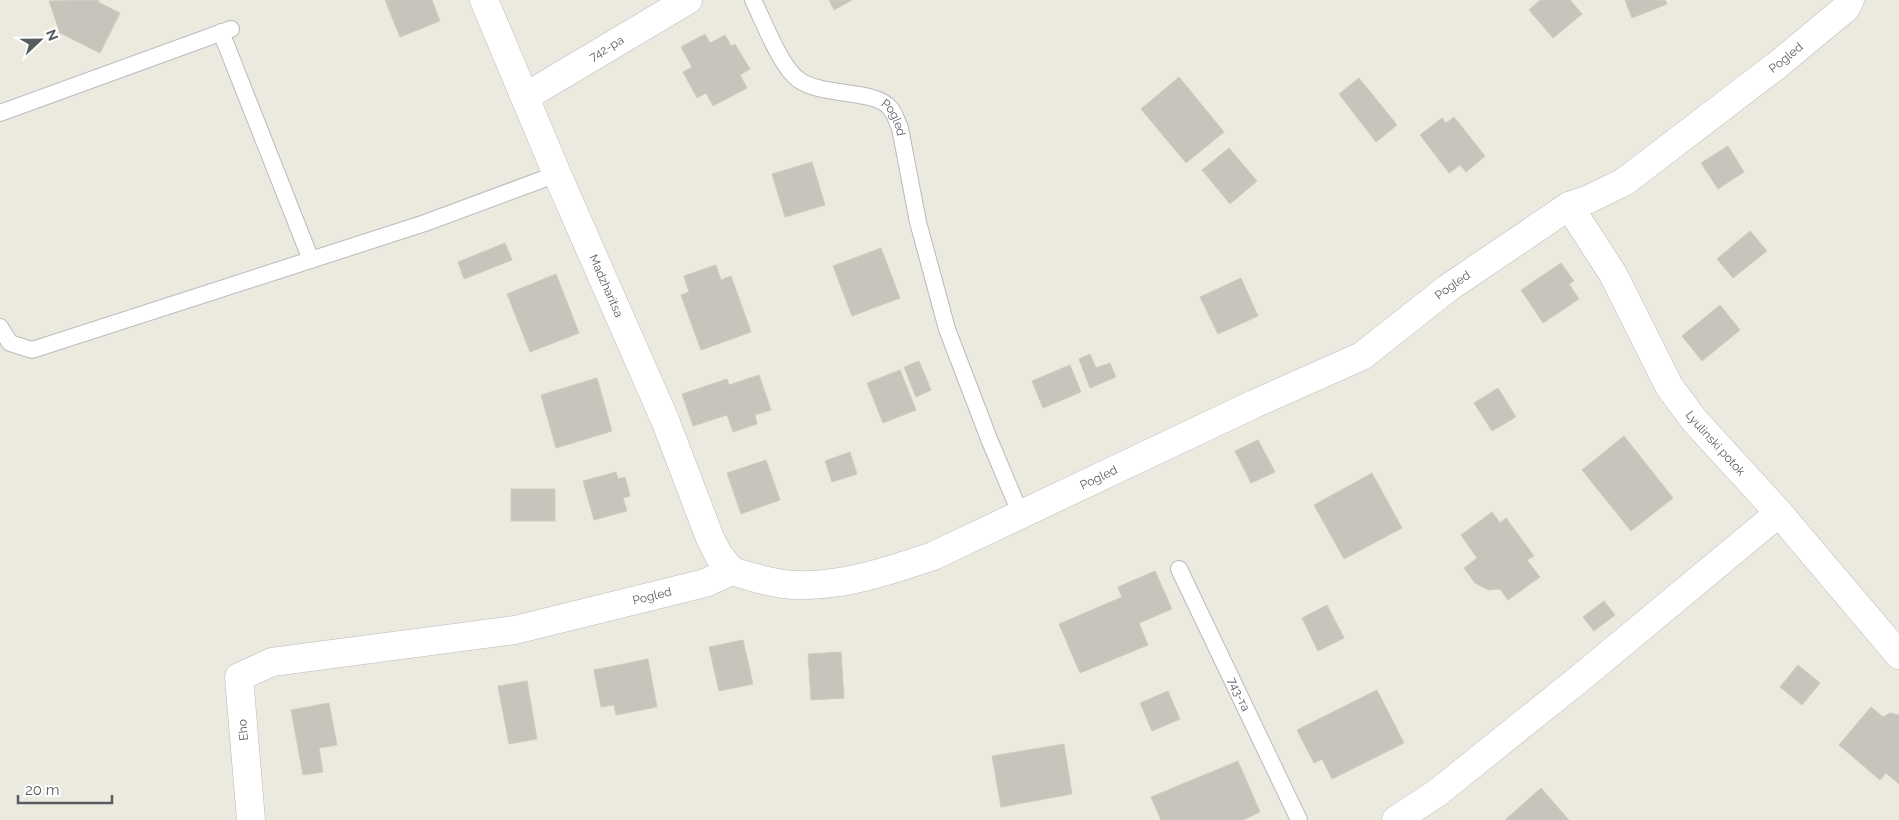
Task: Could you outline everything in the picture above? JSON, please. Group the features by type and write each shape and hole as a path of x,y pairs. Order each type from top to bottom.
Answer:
{"street":[{"name":"Madzharitsa","path":"484,0 557,174 665,420 710,538 719,556 732,571"},
{"name":"742-ра","path":"525,98 688,0"},
{"name":"Pogled","path":"272,662 515,630 705,583 732,571 764,581 794,586 830,585 878,574 933,556 1254,404 1362,356 1448,288 1569,206 1587,200 1624,182 1776,66 1846,8 1850,0"},
{"name":"Lyulinski potok","path":"1569,206 1613,274 1669,386 1694,420 1779,513 1899,655"},
{"path":"1396,820 1437,793 1568,688 1779,513"},
{"name":"Eho","path":"251,820 239,676 272,662"}],"lane":[{"name":"Pogled","path":"754,0 785,65 798,80 824,91 875,98 889,106 900,128 918,222 947,329 1021,515"},
{"path":"0,113 226,31 312,260"},
{"path":"0,327 10,343 32,350 425,223 557,174"},
{"name":"743-та","path":"1179,569 1299,820"}],"building":[{"path":"99,0 98,2 120,13 100,53 60,33 49,1"},
{"path":"385,0 432,0 440,21 400,37"},
{"path":"829,0 852,0 834,10"},
{"path":"1540,0 1570,0 1582,14 1553,38 1529,10"},
{"path":"1625,0 1665,0 1667,4 1632,18"},
{"path":"705,34 710,43 725,35 731,46 735,44 750,69 740,75 747,88 713,106 706,93 697,98 683,72 692,67 681,47"},
{"path":"1179,77 1224,132 1186,163 1141,109"},
{"path":"1359,78 1397,125 1376,142 1339,94"},
{"path":"1454,117 1485,156 1466,172 1460,165 1449,173 1420,135 1442,118 1446,123"},
{"path":"1728,146 1744,172 1718,189 1701,163"},
{"path":"1229,148 1257,181 1230,204 1202,170"},
{"path":"812,162 825,205 785,217 772,174"},
{"path":"1750,231 1767,251 1733,278 1717,259"},
{"path":"505,243 512,260 464,279 458,262"},
{"path":"881,248 900,298 852,316 833,266"},
{"path":"1561,263 1574,281 1569,284 1579,299 1543,323 1521,290"},
{"path":"716,265 721,280 731,276 751,332 701,350 681,295 689,292 684,276"},
{"path":"556,274 579,333 530,352 507,294"},
{"path":"1241,278 1258,316 1218,334 1200,297"},
{"path":"1720,305 1740,330 1702,361 1682,336"},
{"path":"1090,354 1096,368 1110,363 1116,377 1090,388 1079,359"},
{"path":"919,361 931,390 916,397 904,367"},
{"path":"1070,365 1081,392 1043,408 1032,381"},
{"path":"900,370 916,410 883,423 867,383"},
{"path":"759,375 771,410 755,415 757,424 733,432 727,415 693,426 682,394 727,379 729,385"},
{"path":"597,378 612,431 556,448 541,395"},
{"path":"1498,388 1516,417 1492,431 1474,403"},
{"path":"1624,436 1673,498 1631,531 1582,470"},
{"path":"1258,440 1275,472 1251,483 1235,451"},
{"path":"850,452 857,474 832,482 825,461"},
{"path":"766,460 780,500 741,514 727,473"},
{"path":"616,472 618,479 625,477 630,496 623,498 627,511 594,520 583,481"},
{"path":"1372,473 1402,528 1344,559 1314,505"},
{"path":"511,489 555,489 555,521 511,521"},
{"path":"1492,512 1500,523 1506,518 1534,556 1527,560 1540,577 1508,600 1500,589 1488,590 1475,583 1464,568 1477,558 1461,535"},
{"path":"1155,571 1172,609 1139,623 1148,645 1080,673 1059,624 1122,597 1118,587"},
{"path":"1604,601 1615,615 1594,631 1583,617"},
{"path":"1327,605 1344,638 1318,651 1302,618"},
{"path":"743,640 753,684 719,691 709,647"},
{"path":"841,652 844,698 811,700 808,654"},
{"path":"648,659 657,707 616,715 614,705 601,707 594,670"},
{"path":"1798,665 1820,683 1802,705 1780,687"},
{"path":"527,681 537,739 509,744 498,686"},
{"path":"1377,690 1404,743 1332,779 1322,759 1314,763 1297,730"},
{"path":"1168,691 1180,719 1152,731 1140,703"},
{"path":"329,703 337,745 319,748 323,772 303,775 291,710"},
{"path":"1871,707 1883,717 1890,713 1899,715 1899,784 1886,773 1880,780 1839,745"},
{"path":"1064,744 1072,794 1001,807 992,756"},
{"path":"1238,761 1260,812 1243,820 1161,820 1151,797"},
{"path":"1541,788 1569,820 1505,820"}]}
